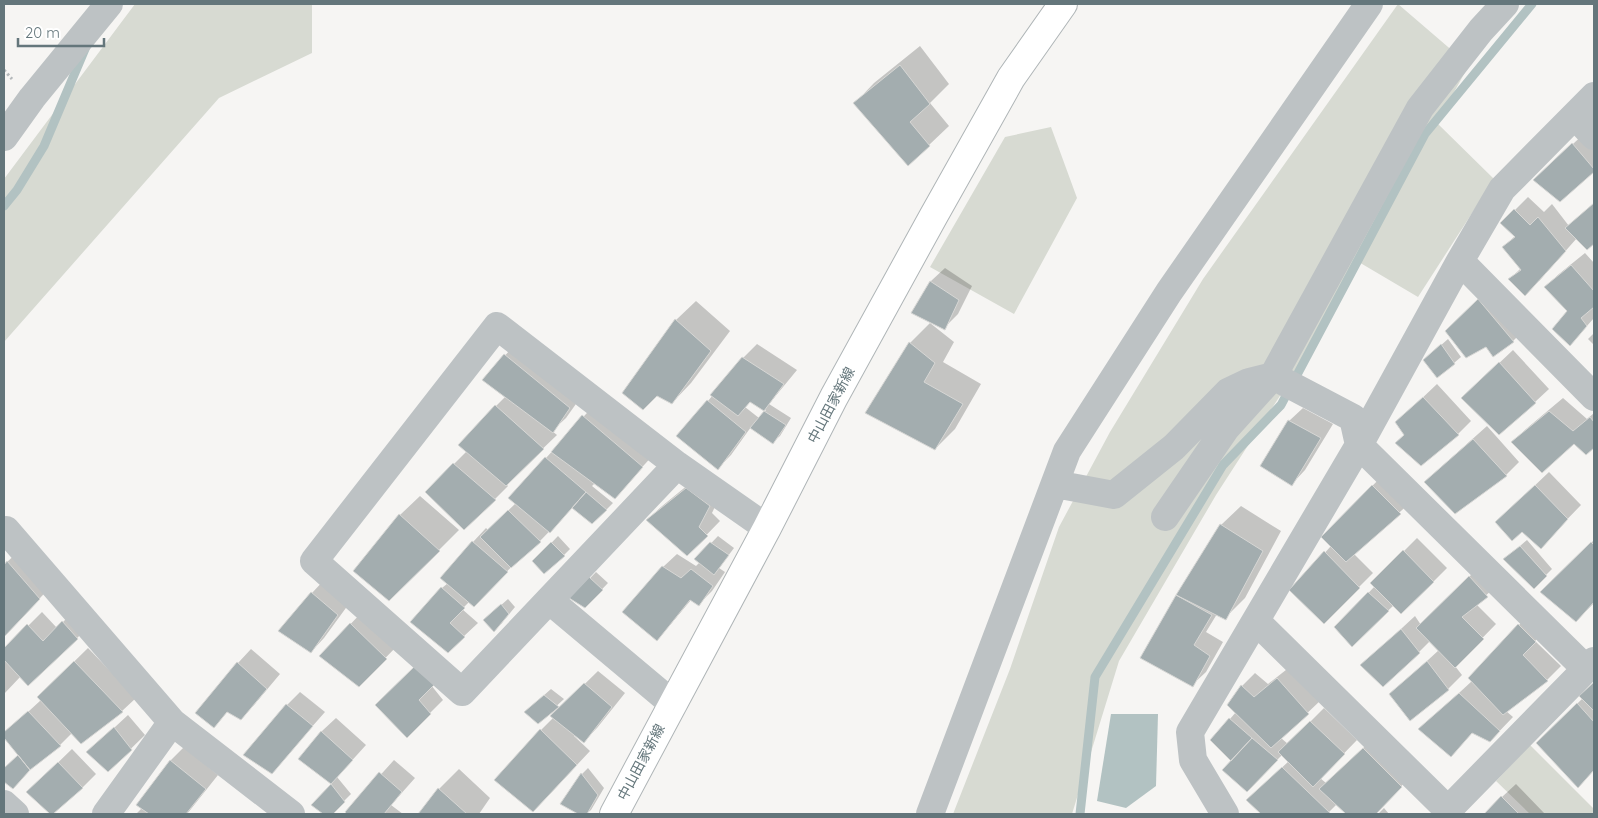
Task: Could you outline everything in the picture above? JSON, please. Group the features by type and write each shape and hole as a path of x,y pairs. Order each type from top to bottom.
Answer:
{"main road":[{"name":"中山田家新線","path":"614,814 767,528 839,388 1012,78 1063,4"}],"street":[{"path":"4,137 32,98 109,4"},
{"path":"930,814 1067,451 1170,292 1370,4"},
{"path":"1165,517 1226,428 1273,376 1420,108 1481,30 1505,4"},
{"path":"1225,814 1193,760 1190,732 1359,445 1460,261 1502,189 1594,96"},
{"path":"1575,116 1594,136"},
{"path":"1460,261 1594,397"},
{"path":"677,465 462,692 314,561 496,326 677,465 767,528"},
{"path":"1055,484 1114,495 1174,447 1228,392 1249,382 1273,376 1353,418 1359,445 1590,665 1446,812 1256,621"},
{"path":"4,530 172,722 291,814"},
{"path":"550,600 673,704"},
{"path":"106,814 172,722"},
{"path":"4,804 15,814"}],"shaded area":[{"path":"135,4 312,4 312,53 219,98 4,342 4,179"},
{"path":"1398,4 1469,65 1437,123 1494,179 1418,297 1357,261 1285,388 1216,495 1119,661 1072,814 953,814 1010,669 1059,527 1110,432 1203,279"},
{"path":"1051,127 1077,198 1014,314 930,267 1005,137"},
{"path":"1111,714 1158,714 1156,786 1126,808 1097,801"},
{"path":"1530,745 1594,809 1594,814 1530,814 1496,781"}],"building":[{"path":"900,65 930,104 910,122 930,146 908,166 853,103"},
{"path":"1572,143 1594,169 1594,172 1560,202 1533,180"},
{"path":"1594,203 1594,244 1587,250 1565,228"},
{"path":"1514,209 1530,225 1538,217 1566,251 1525,296 1508,279 1521,270 1502,247 1515,237 1500,223"},
{"path":"1571,265 1594,291 1594,307 1581,318 1587,326 1570,346 1552,329 1567,311 1544,287"},
{"path":"930,281 959,300 945,330 911,313"},
{"path":"1478,299 1514,342 1493,357 1486,347 1466,358 1445,331"},
{"path":"675,319 711,351 672,404 657,396 643,410 622,393"},
{"path":"909,342 935,363 924,382 963,404 935,450 865,413"},
{"path":"1441,344 1455,364 1437,378 1423,360"},
{"path":"504,354 570,408 553,433 482,380"},
{"path":"742,357 784,384 764,411 750,402 738,416 710,395"},
{"path":"1499,362 1536,403 1499,435 1461,398"},
{"path":"1423,397 1459,435 1421,466 1395,443 1404,435 1395,422"},
{"path":"707,400 746,432 718,470 676,436"},
{"path":"495,405 544,449 506,486 458,445"},
{"path":"764,411 786,425 773,444 750,428"},
{"path":"1549,411 1573,431 1590,417 1594,422 1594,448 1586,455 1574,444 1542,473 1511,442"},
{"path":"582,415 643,467 615,499 551,452"},
{"path":"1288,420 1321,438 1292,486 1260,466"},
{"path":"1473,439 1507,476 1455,514 1424,482"},
{"path":"545,457 586,492 550,533 508,498"},
{"path":"453,463 496,500 464,530 425,492"},
{"path":"1372,485 1401,514 1346,562 1321,537"},
{"path":"1535,485 1568,519 1541,549 1522,532 1512,541 1495,522"},
{"path":"686,488 710,506 699,527 708,536 687,556 646,520"},
{"path":"586,492 607,510 592,524 572,508"},
{"path":"508,510 541,542 511,568 480,537"},
{"path":"399,514 440,551 389,601 353,571"},
{"path":"1220,524 1263,551 1226,620 1176,595"},
{"path":"472,541 508,572 474,607 440,578"},
{"path":"551,542 565,556 544,574 532,561"},
{"path":"710,542 729,555 714,575 694,559"},
{"path":"1591,542 1594,545 1594,602 1576,622 1540,592"},
{"path":"1520,546 1547,576 1534,589 1503,559"},
{"path":"1403,550 1434,582 1401,614 1370,583"},
{"path":"1324,551 1360,588 1324,624 1289,590"},
{"path":"7,561 40,599 4,637 4,565"},
{"path":"662,566 681,578 691,569 713,586 699,606 690,600 657,641 622,612"},
{"path":"1469,576 1488,597 1462,617 1484,639 1455,668 1416,628"},
{"path":"589,577 603,590 585,608 569,598"},
{"path":"441,587 465,608 450,623 465,637 448,653 410,622"},
{"path":"311,592 338,615 311,653 278,631"},
{"path":"1368,592 1389,611 1352,647 1334,627"},
{"path":"1176,595 1212,615 1194,645 1210,656 1193,687 1140,658"},
{"path":"501,604 509,614 494,632 483,620"},
{"path":"62,621 78,639 28,686 4,660 4,648 27,624 43,641"},
{"path":"350,623 387,659 359,687 319,656"},
{"path":"1518,624 1536,642 1523,655 1548,681 1503,715 1468,678"},
{"path":"1401,629 1420,653 1383,687 1360,665"},
{"path":"74,661 123,712 81,744 37,697"},
{"path":"1427,661 1449,690 1410,721 1389,694"},
{"path":"237,662 267,689 241,720 227,712 214,728 195,713"},
{"path":"416,665 434,685 419,700 431,714 407,738 375,705"},
{"path":"1277,678 1309,714 1271,748 1227,705 1241,685 1254,697"},
{"path":"1594,682 1594,711 1579,696"},
{"path":"584,683 612,707 584,743 550,716"},
{"path":"1459,693 1500,731 1490,742 1472,733 1451,757 1418,729"},
{"path":"544,695 559,707 538,724 524,712"},
{"path":"1577,703 1594,722 1594,770 1578,788 1536,743"},
{"path":"286,704 313,726 272,774 243,755"},
{"path":"28,711 61,746 30,770 4,738 4,732"},
{"path":"1229,718 1252,738 1231,761 1210,740"},
{"path":"1310,721 1345,754 1313,787 1278,752"},
{"path":"114,727 132,750 108,772 86,752"},
{"path":"540,729 577,765 533,812 494,780"},
{"path":"321,731 353,760 331,784 298,759"},
{"path":"1252,738 1278,760 1247,792 1222,770"},
{"path":"1363,748 1402,787 1376,814 1346,814 1319,789"},
{"path":"18,755 30,770 13,789 4,782 4,768"},
{"path":"170,760 206,789 186,814 149,814 136,805"},
{"path":"58,762 83,788 53,814 50,814 26,792"},
{"path":"1282,767 1330,813 1261,814 1246,800"},
{"path":"379,772 402,792 384,814 347,814 345,812"},
{"path":"581,773 598,795 587,814 578,814 560,804"},
{"path":"331,784 345,802 333,814 323,814 311,805"},
{"path":"438,788 467,814 418,814"},
{"path":"1501,796 1519,814 1484,814"}],"waterway":[{"path":"1080,814 1095,677 1223,465 1281,405 1425,134 1532,4"},
{"path":"4,206 17,190 44,146 85,49"}]}
